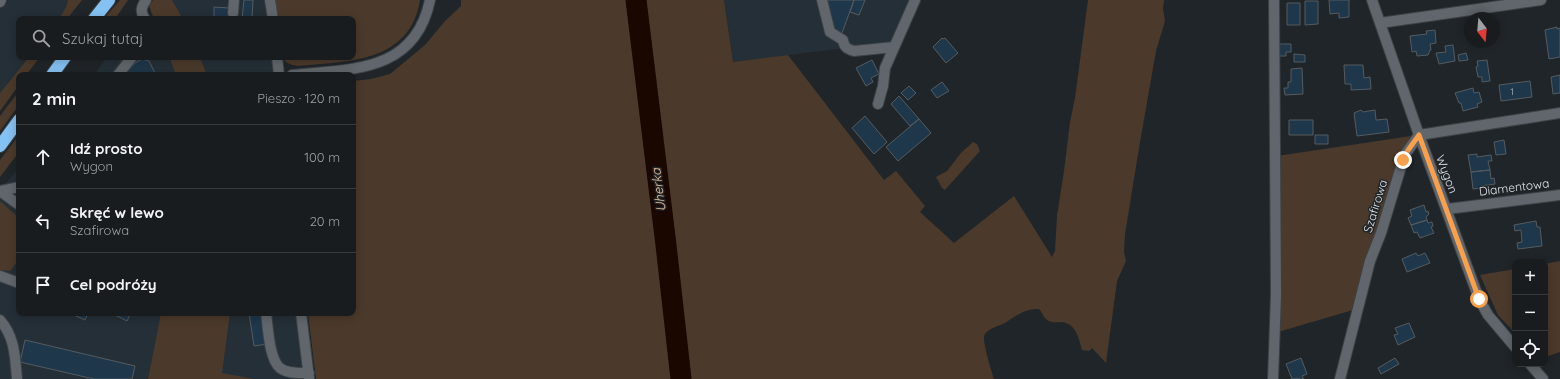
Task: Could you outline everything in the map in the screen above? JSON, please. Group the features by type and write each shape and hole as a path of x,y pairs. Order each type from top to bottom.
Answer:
{"highway":[{"path":"96,16 109,0"},
{"path":"54,72 63,60"},
{"path":"0,146 16,124"}],"street":[{"path":"143,16 141,10 146,0"},
{"path":"233,13 234,0"},
{"path":"270,0 273,16"},
{"path":"319,72 370,66 387,59 404,48 416,36 424,21 430,0"},
{"path":"822,0 830,32 843,40 844,46 848,50 854,51 894,47"},
{"path":"878,104 883,86 885,68 915,0"},
{"path":"1273,379 1276,306 1274,0"},
{"name":"Wygon","path":"1372,0 1419,135 1479,299 1488,315 1512,343"},
{"path":"1380,24 1541,0"},
{"path":"120,72 130,60"},
{"path":"277,60 279,72"},
{"path":"1419,135 1560,113"},
{"name":"Szafirowa","path":"1340,379 1370,261 1381,233 1403,160 1406,153 1419,135"},
{"path":"0,191 16,188"},
{"path":"0,191 16,203"},
{"name":"Diamentowa","path":"1447,209 1560,194"},
{"path":"0,276 16,282"},
{"path":"266,316 273,357 280,368 309,376 301,316"},
{"path":"0,320 7,328 11,337 17,379"},
{"path":"1533,367 1543,379"}],"shaded area":[{"path":"0,0 68,0 61,16 16,16 16,60 27,60 0,93"},
{"path":"68,0 82,0 69,16 61,16"},
{"path":"120,0 128,0 117,16 107,15"},
{"path":"153,0 172,0 181,16 153,16 149,6"},
{"path":"172,0 265,0 267,16 181,16"},
{"path":"275,0 420,0 414,21 404,36 390,47 374,55 356,60 356,16 277,16"},
{"path":"461,0 724,0 733,62 788,55 884,180 896,171 925,206 920,212 954,243 1014,196 1052,257 1055,251 1057,216 1088,0 1164,0 1163,9 1165,21 1156,51 1139,148 1125,234 1124,252 1126,261 1117,281 1106,363 1092,348 1089,351 1082,350 1076,332 1070,325 1061,322 1049,321 1039,309 1034,309 1021,313 1005,323 987,331 985,334 985,344 994,379 316,379 308,316 356,316 356,81 371,79 390,74 425,45 445,21 461,6"},
{"path":"724,0 913,0 893,42 733,62"},
{"path":"27,60 38,60 28,72 17,72"},
{"path":"105,60 170,60 175,72 96,72"},
{"path":"170,60 201,60 206,72 175,72"},
{"path":"201,60 272,60 274,72 206,72"},
{"path":"284,60 356,60 298,66"},
{"path":"16,73 16,89 0,111 0,93"},
{"path":"16,95 16,109 0,131 0,116"},
{"path":"1411,136 1390,184 1377,231 1365,260 1353,310 1278,332 1277,156"},
{"path":"16,139 16,156 0,177 0,160"},
{"path":"973,142 977,144 980,151 945,190 942,188 936,177 947,171 961,153"},
{"path":"16,171 16,316 160,316 148,379 0,379 0,191"},
{"path":"0,201 16,215 16,263 10,271 0,270"},
{"path":"1560,261 1560,352 1548,356 1548,295 1548,263"},
{"path":"1512,270 1512,330 1498,315 1480,275"},
{"path":"160,316 230,316 222,373 254,379 148,379"},
{"path":"230,316 297,316 303,379 254,379 221,374"}],"building":[{"path":"244,0 253,0 252,16 242,16"},
{"path":"826,0 854,0 842,33 834,30"},
{"path":"854,0 865,0 859,15 850,12"},
{"path":"1329,0 1349,0 1349,17 1339,18 1339,13 1330,14"},
{"path":"1305,1 1318,1 1318,24 1305,25"},
{"path":"1287,3 1300,3 1300,25 1287,25"},
{"path":"214,7 229,8 228,16 214,16"},
{"path":"1557,27 1557,29 1560,28 1560,57 1549,59 1545,30"},
{"path":"1435,30 1436,43 1430,44 1431,50 1428,55 1417,56 1416,51 1412,52 1410,36 1427,34 1426,31"},
{"path":"942,38 945,38 958,53 946,63 933,47"},
{"path":"1278,44 1291,44 1291,52 1286,52 1286,56 1278,56"},
{"path":"1453,45 1455,61 1439,64 1436,53 1446,52 1445,46"},
{"path":"1466,53 1468,60 1459,61 1458,55"},
{"path":"1294,54 1305,55 1305,62 1294,62"},
{"path":"140,60 149,61 154,72 127,72 135,63"},
{"path":"872,60 879,74 871,78 873,82 866,86 856,68"},
{"path":"1487,60 1490,81 1482,82 1482,77 1478,77 1476,67 1478,66 1477,61"},
{"path":"1344,65 1363,65 1364,78 1370,77 1371,89 1351,90 1351,84 1345,84"},
{"path":"1302,68 1303,94 1285,95 1284,88 1288,88 1288,82 1291,82 1291,69"},
{"path":"1560,75 1560,93 1553,94 1551,77"},
{"path":"1530,81 1532,97 1501,101 1499,85"},
{"path":"942,82 949,91 937,98 931,90"},
{"path":"909,86 916,93 908,100 901,93"},
{"path":"1473,88 1474,93 1479,92 1482,102 1477,104 1478,107 1463,111 1461,103 1459,103 1455,93"},
{"path":"899,96 919,119 910,126 891,104"},
{"path":"1361,110 1363,112 1375,110 1376,120 1387,119 1389,132 1357,136 1354,113"},
{"path":"865,116 887,142 874,154 852,128"},
{"path":"919,119 931,133 898,161 886,147"},
{"path":"1289,120 1313,120 1313,135 1289,135"},
{"path":"1315,135 1328,135 1328,144 1315,144"},
{"path":"1504,140 1506,154 1496,155 1494,142"},
{"path":"1477,154 1477,157 1491,155 1492,161 1488,161 1490,170 1471,172 1468,155"},
{"path":"1490,170 1491,179 1494,178 1495,184 1473,189 1471,172"},
{"path":"1424,205 1426,212 1428,211 1429,214 1426,217 1427,220 1411,225 1408,218 1412,216 1410,210"},
{"path":"1427,220 1428,223 1432,222 1433,226 1431,227 1434,233 1420,238 1417,232 1414,233 1411,225"},
{"path":"1536,221 1537,227 1540,227 1542,246 1518,249 1517,243 1522,242 1521,230 1515,231 1514,225"},
{"path":"1416,253 1418,256 1425,253 1430,263 1407,272 1402,259"},
{"path":"76,316 87,316 85,320"},
{"path":"117,316 130,316 127,321"},
{"path":"249,316 263,316 268,344 254,346"},
{"path":"1409,323 1415,337 1398,345 1394,335 1398,334 1395,328"},
{"path":"25,340 135,366 132,379 94,379 20,362"},
{"path":"1301,358 1307,374 1302,376 1304,379 1292,379 1286,364"},
{"path":"1395,358 1399,364 1381,374 1378,368"}],"waterway":[{"name":"Uherka","path":"636,0 681,379"}],"route":[{"path":"1403,160 1406,153 1419,135 1479,299"}]}
